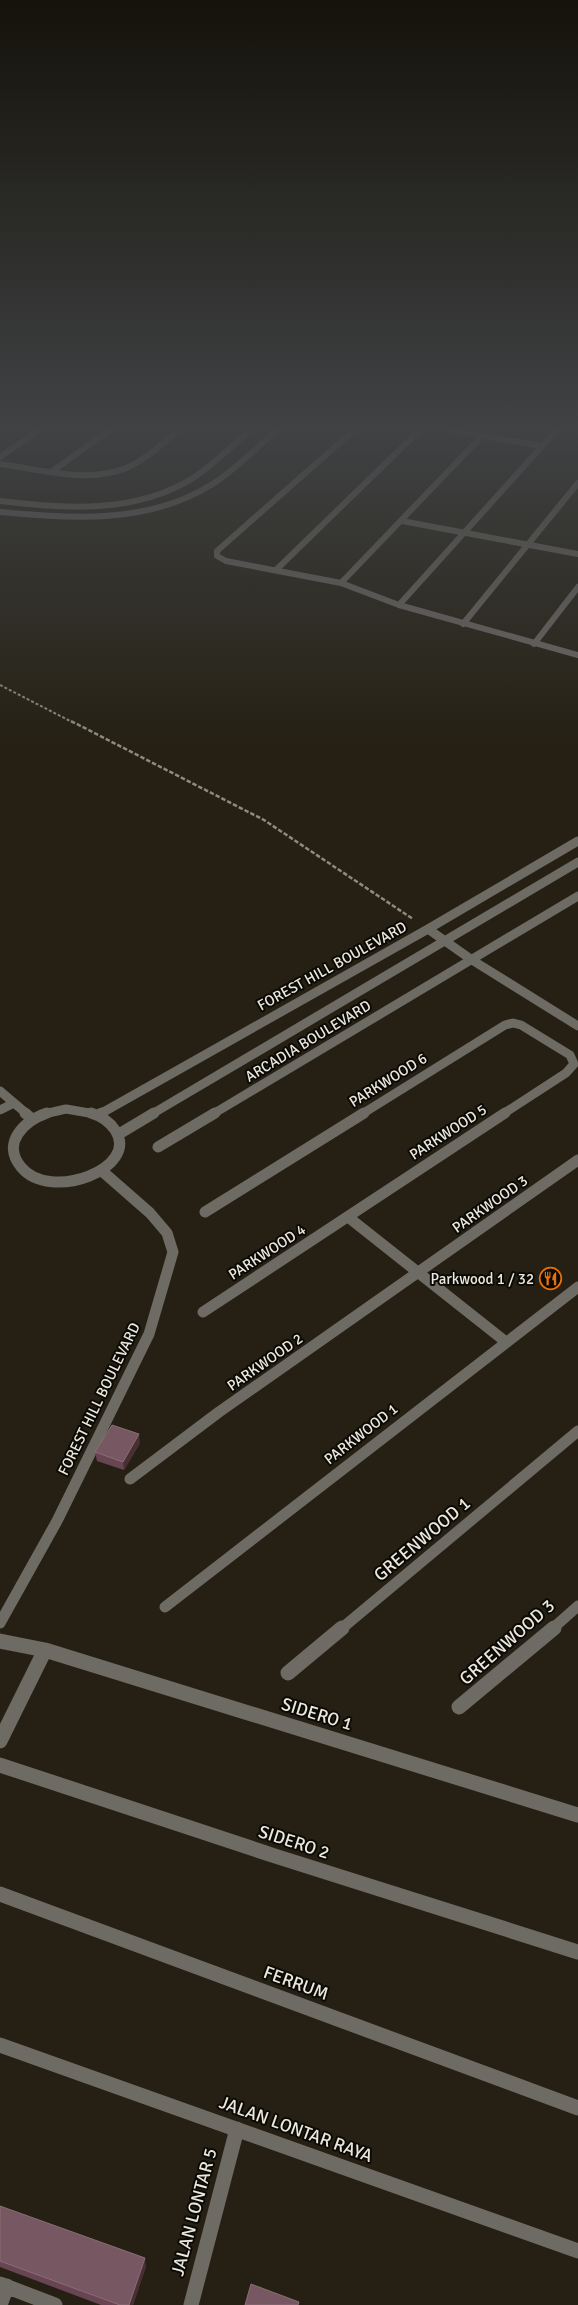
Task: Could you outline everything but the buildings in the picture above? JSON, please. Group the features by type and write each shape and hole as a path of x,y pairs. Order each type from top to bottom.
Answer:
{"street":[{"path":"239,532 217,551 217,556 226,561 277,569 341,583 399,605 578,655"},
{"path":"277,569 315,532"},
{"path":"341,583 391,532"},
{"path":"457,532 578,554"},
{"path":"463,624 540,532"},
{"path":"399,605 464,533"},
{"path":"534,644 578,587"},
{"name":"FOREST HILL BOULEVARD","path":"100,1114 428,929 578,841"},
{"path":"119,1134 578,862"},
{"name":"ARCADIA BOULEVARD","path":"158,1147 578,896"},
{"path":"428,929 472,960 578,1026"},
{"name":"PARKWOOD 6","path":"204,1212 505,1025 513,1023 521,1025 570,1055 574,1064 566,1073"},
{"name":"PARKWOOD 5","path":"348,1216 566,1073"},
{"path":"0,1091 32,1119"},
{"path":"0,1110 14,1103"},
{"path":"66,1109 84,1109 100,1114 112,1123 119,1134 120,1147 114,1160 102,1171 86,1179 48,1182 25,1172 19,1167 13,1155 13,1142 20,1130 32,1119 48,1112 66,1109"},
{"name":"PARKWOOD 3","path":"420,1272 578,1160"},
{"name":"FOREST HILL BOULEVARD","path":"0,1623 57,1521 149,1334 173,1252 167,1233 150,1213 102,1171"},
{"path":"348,1216 506,1342"},
{"name":"PARKWOOD 4","path":"203,1312 348,1216"},
{"name":"PARKWOOD 2","path":"130,1479 219,1412 420,1272"},
{"name":"PARKWOOD 1","path":"164,1607 578,1287"},
{"name":"GREENWOOD 1","path":"288,1673 578,1431"},
{"name":"GREENWOOD 3","path":"459,1707 529,1650 578,1606"},
{"name":"SIDERO 1","path":"0,1641 44,1650 578,1815"},
{"path":"0,1741 44,1650"},
{"name":"SIDERO 2","path":"0,1765 274,1856 578,1952"},
{"name":"FERRUM","path":"0,1894 578,2108"},
{"name":"JALAN LONTAR RAYA","path":"0,2045 578,2252"},
{"name":"JALAN LONTAR 5","path":"191,2305 237,2129"},
{"path":"0,2305 4,2285 55,2305"}],"path":[{"path":"0,685 264,820 428,929"}],"place":[{"name":"Parkwood 1 / 32","path":"550,1279"}]}
